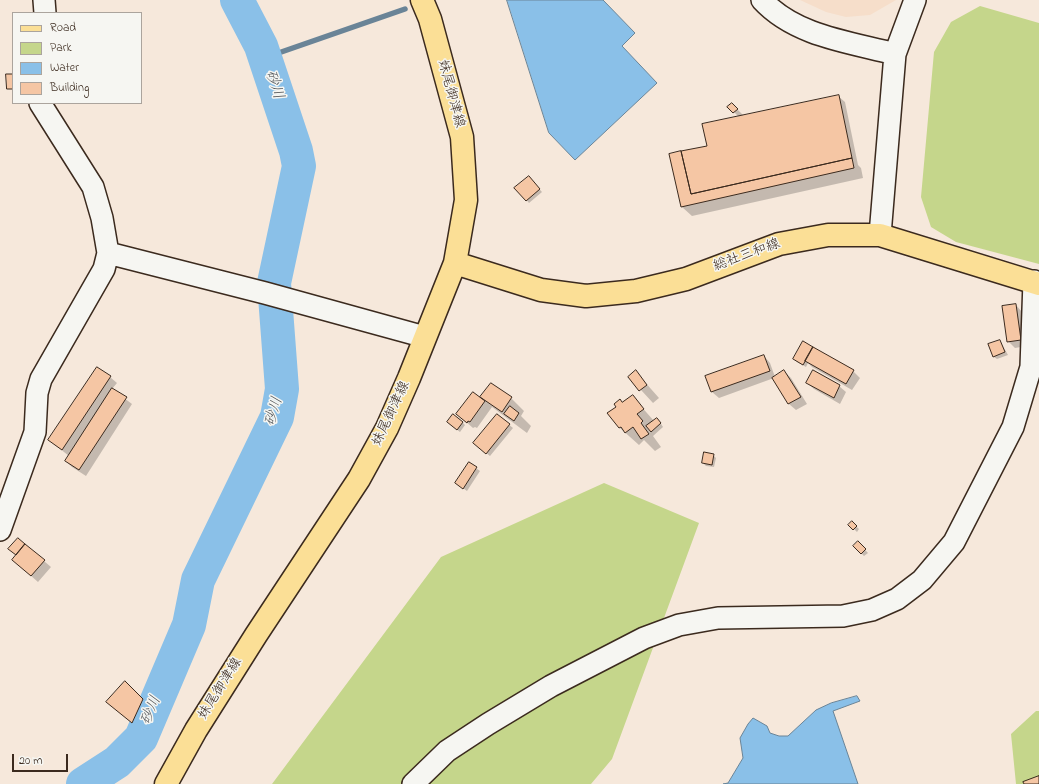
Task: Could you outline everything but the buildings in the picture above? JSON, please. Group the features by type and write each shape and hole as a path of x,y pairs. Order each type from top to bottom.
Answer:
{"main road":[{"name":"妹尾御津線","path":"166,784 196,730 252,641 359,479 387,428 455,263 466,200 462,137 430,19 422,0"},
{"name":"総社三和線","path":"455,263 541,290 586,296 636,291 686,278 779,244 828,235 880,235 1036,282"}],"street":[{"path":"44,0 45,12"},
{"path":"762,0 771,10 817,34 895,54"},
{"path":"880,235 895,54 915,0"},
{"path":"0,530 35,432 36,393 41,378 104,269 108,253 102,218 93,187 41,104"},
{"path":"108,253 273,295 425,337"},
{"path":"412,784 447,751 488,724 552,686 644,638 679,625 718,618 843,616 872,610 897,599 922,580 954,542 1013,427 1031,367 1036,282"}],"shaded area":[{"path":"800,0 896,0 870,15 846,17 826,12"}],"green space":[{"path":"980,6 1039,23 1039,264 956,242 931,227 921,197 934,52 951,22"},
{"path":"604,483 699,523 612,759 591,784 272,784 441,557"},
{"path":"1036,711 1039,711 1039,784 1016,784 1011,734"}],"water":[{"path":"507,0 603,0 635,33 622,46 657,83 575,160 549,133"},
{"path":"857,696 860,701 833,711 858,784 723,784 728,783 743,758 740,738 753,718 767,726 770,733 779,736 788,736 816,710 831,703"}],"waterway":[{"name":"砂川","path":"83,784 117,762 141,738 189,625 198,580 277,417 282,389 274,283 299,166 296,151 261,46 237,0"},
{"path":"264,58 405,9"}]}
